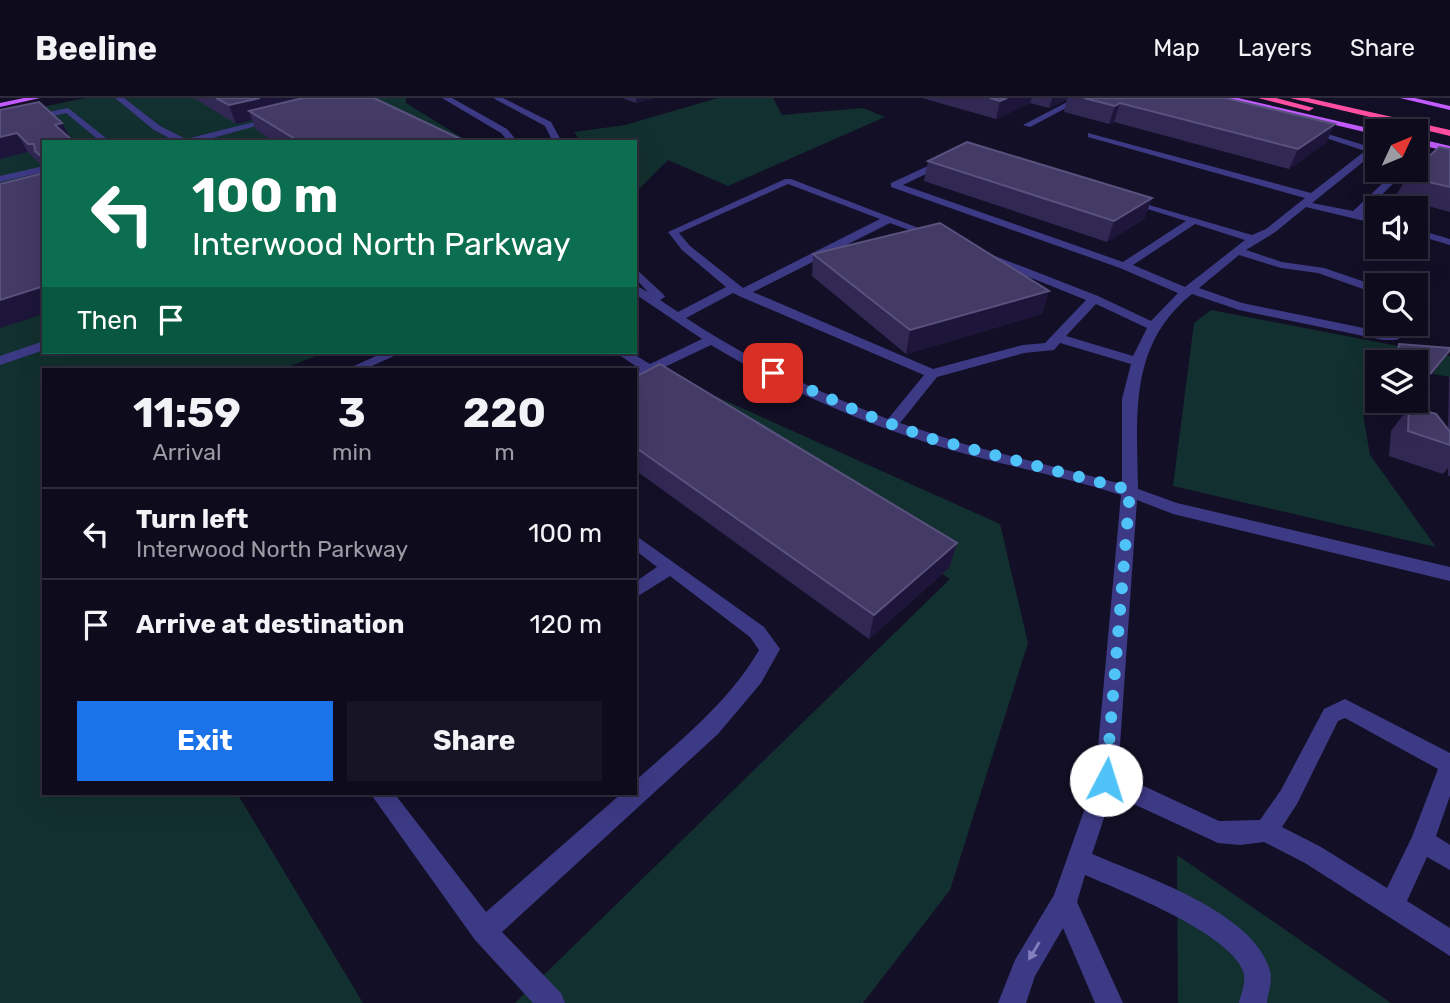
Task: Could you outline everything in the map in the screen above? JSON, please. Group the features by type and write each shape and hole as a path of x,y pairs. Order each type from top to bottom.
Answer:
{"highway":[{"path":"1263,98 1365,120"},
{"path":"1295,98 1450,136"},
{"path":"1347,98 1376,104"},
{"path":"1428,133 1450,136"}],"main road":[{"path":"0,105 36,98"},
{"path":"1227,98 1365,129"},
{"path":"1404,98 1450,108"},
{"path":"1428,144 1450,149"}],"street":[{"path":"119,98 125,106 181,140"},
{"path":"446,98 492,124 512,140"},
{"path":"497,98 548,124 557,140"},
{"path":"1027,125 1081,98"},
{"path":"55,101 105,140"},
{"path":"1060,101 1071,104"},
{"path":"0,125 68,110"},
{"path":"517,117 530,114"},
{"path":"193,140 292,116"},
{"path":"492,124 504,121"},
{"path":"1302,127 1365,146"},
{"path":"1091,135 1365,218"},
{"path":"957,156 894,185 1239,306 1365,332"},
{"path":"1012,1003 1024,969 1064,902 1106,780 1130,490 1129,399 1142,348 1154,327 1188,290 1253,239 1270,231 1365,157"},
{"path":"1428,160 1450,163"},
{"path":"0,180 42,170"},
{"path":"932,374 738,291 726,277 678,241 673,232 789,181 953,243"},
{"path":"1355,215 1389,182"},
{"path":"1116,196 1253,239"},
{"path":"678,317 889,219"},
{"path":"1124,267 1193,221"},
{"path":"1428,236 1450,242"},
{"path":"1237,251 1281,265 1321,270 1365,286"},
{"path":"979,254 1094,299 1154,327"},
{"path":"637,273 678,317"},
{"path":"637,290 713,340 793,383 929,438 1130,490 1173,508 1450,574"},
{"path":"891,424 932,374 1023,349 1049,347 1094,299"},
{"path":"1058,338 1138,362"},
{"path":"637,376 713,340"},
{"path":"0,361 42,346"},
{"path":"356,368 391,354"},
{"path":"624,354 650,370"},
{"path":"637,542 757,632 770,649 754,677 711,727 637,794"},
{"path":"637,590 670,567"},
{"path":"1266,831 1289,796 1331,715 1345,708 1450,765 1422,841 1392,906"},
{"path":"1106,780 1218,832 1240,834 1266,831 1313,855 1450,943"},
{"path":"382,795 484,931 551,1003"},
{"path":"484,931 635,795"},
{"path":"1422,841 1450,858"},
{"path":"1078,860 1184,907 1218,927 1247,954 1257,971 1253,1003"},
{"path":"1064,902 1109,1003"}],"green space":[{"path":"85,98 406,98 406,103 466,140 42,140 42,354 321,354 286,368 42,368 42,795 238,795 363,1003 0,1003 0,116"},
{"path":"718,98 773,98 782,115 863,108 885,117 728,186 668,160 637,191 637,140 580,140 574,132 625,125"},
{"path":"1211,310 1419,350 1365,350 1363,414 1370,455 1436,547 1173,486 1194,323"},
{"path":"1428,352 1450,356 1450,377 1428,373"},
{"path":"668,375 1000,524 1028,643 950,890 863,1003 515,1003 950,579 646,385"},
{"path":"1177,855 1391,1003 1178,1003"}],"building":[{"path":"216,98 260,98 229,105"},
{"path":"303,98 374,98 463,140 297,140 249,111"},
{"path":"1084,98 1225,98 1335,124 1298,149 1120,103 1115,106"},
{"path":"39,102 62,123 55,125 72,140 42,140 42,157 35,151 34,144 28,144 17,133 0,137 0,110"},
{"path":"967,142 1152,198 1114,221 928,161"},
{"path":"1439,147 1450,149 1450,187 1428,182 1428,157"},
{"path":"42,174 42,287 0,300 0,184"},
{"path":"940,223 1049,291 910,330 813,254"},
{"path":"1399,344 1450,348 1431,373 1428,372 1428,350 1398,350"},
{"path":"660,364 957,543 874,615 637,448 637,376"},
{"path":"1409,413 1436,414 1450,432 1450,445 1408,431"}],"route":[{"path":"773,373 864,414 929,438 1130,490 1106,780"}]}
